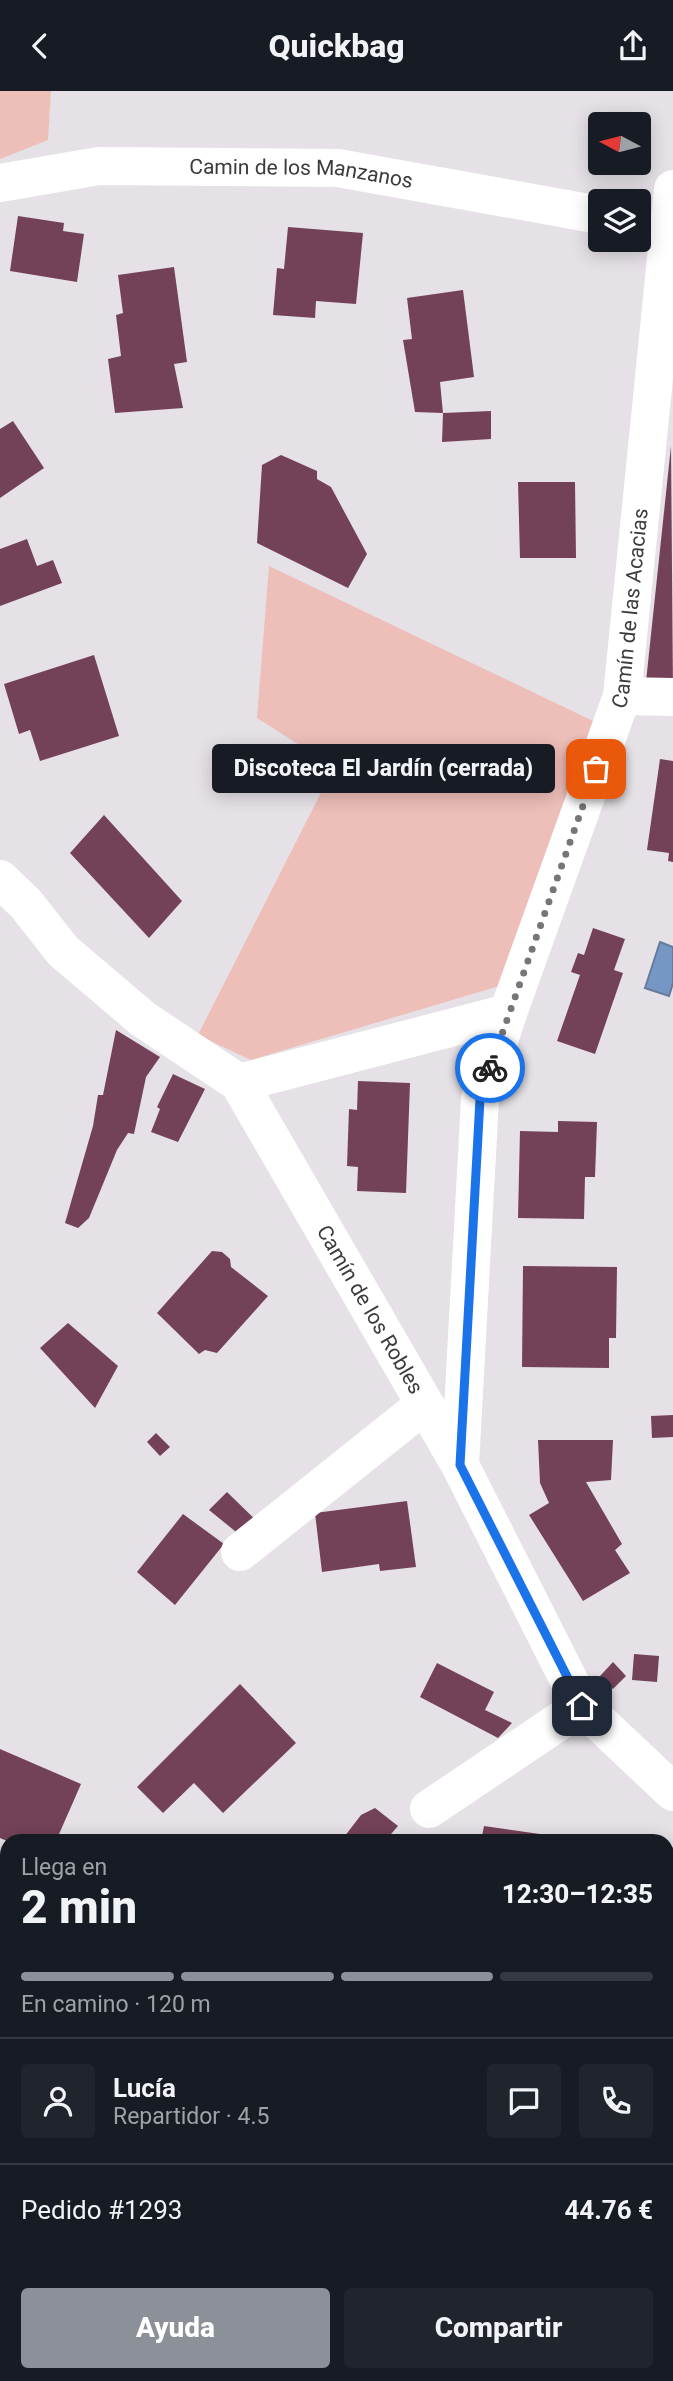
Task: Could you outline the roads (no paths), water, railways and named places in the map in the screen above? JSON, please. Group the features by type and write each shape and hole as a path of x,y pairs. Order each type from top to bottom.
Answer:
{"street":[{"name":"Camin de los Manzanos","path":"0,183 99,166 338,168 588,213"},
{"name":"Camín de las Acacias","path":"460,1465 480,1099 508,1013 622,696 660,226 673,188"},
{"path":"622,696 673,697"},
{"name":"Camín de los Robles","path":"0,857 13,892 63,951 143,1019 239,1083 460,1465 582,1706 673,1792"},
{"path":"239,1083 508,1013"},
{"path":"240,1552 424,1405"},
{"path":"429,1809 582,1706"}],"water":[{"path":"660,942 673,947 673,983 669,996 645,988"}],"place":[{"name":"Discoteca El Jardín (cerrada)","path":"596,769"}]}
